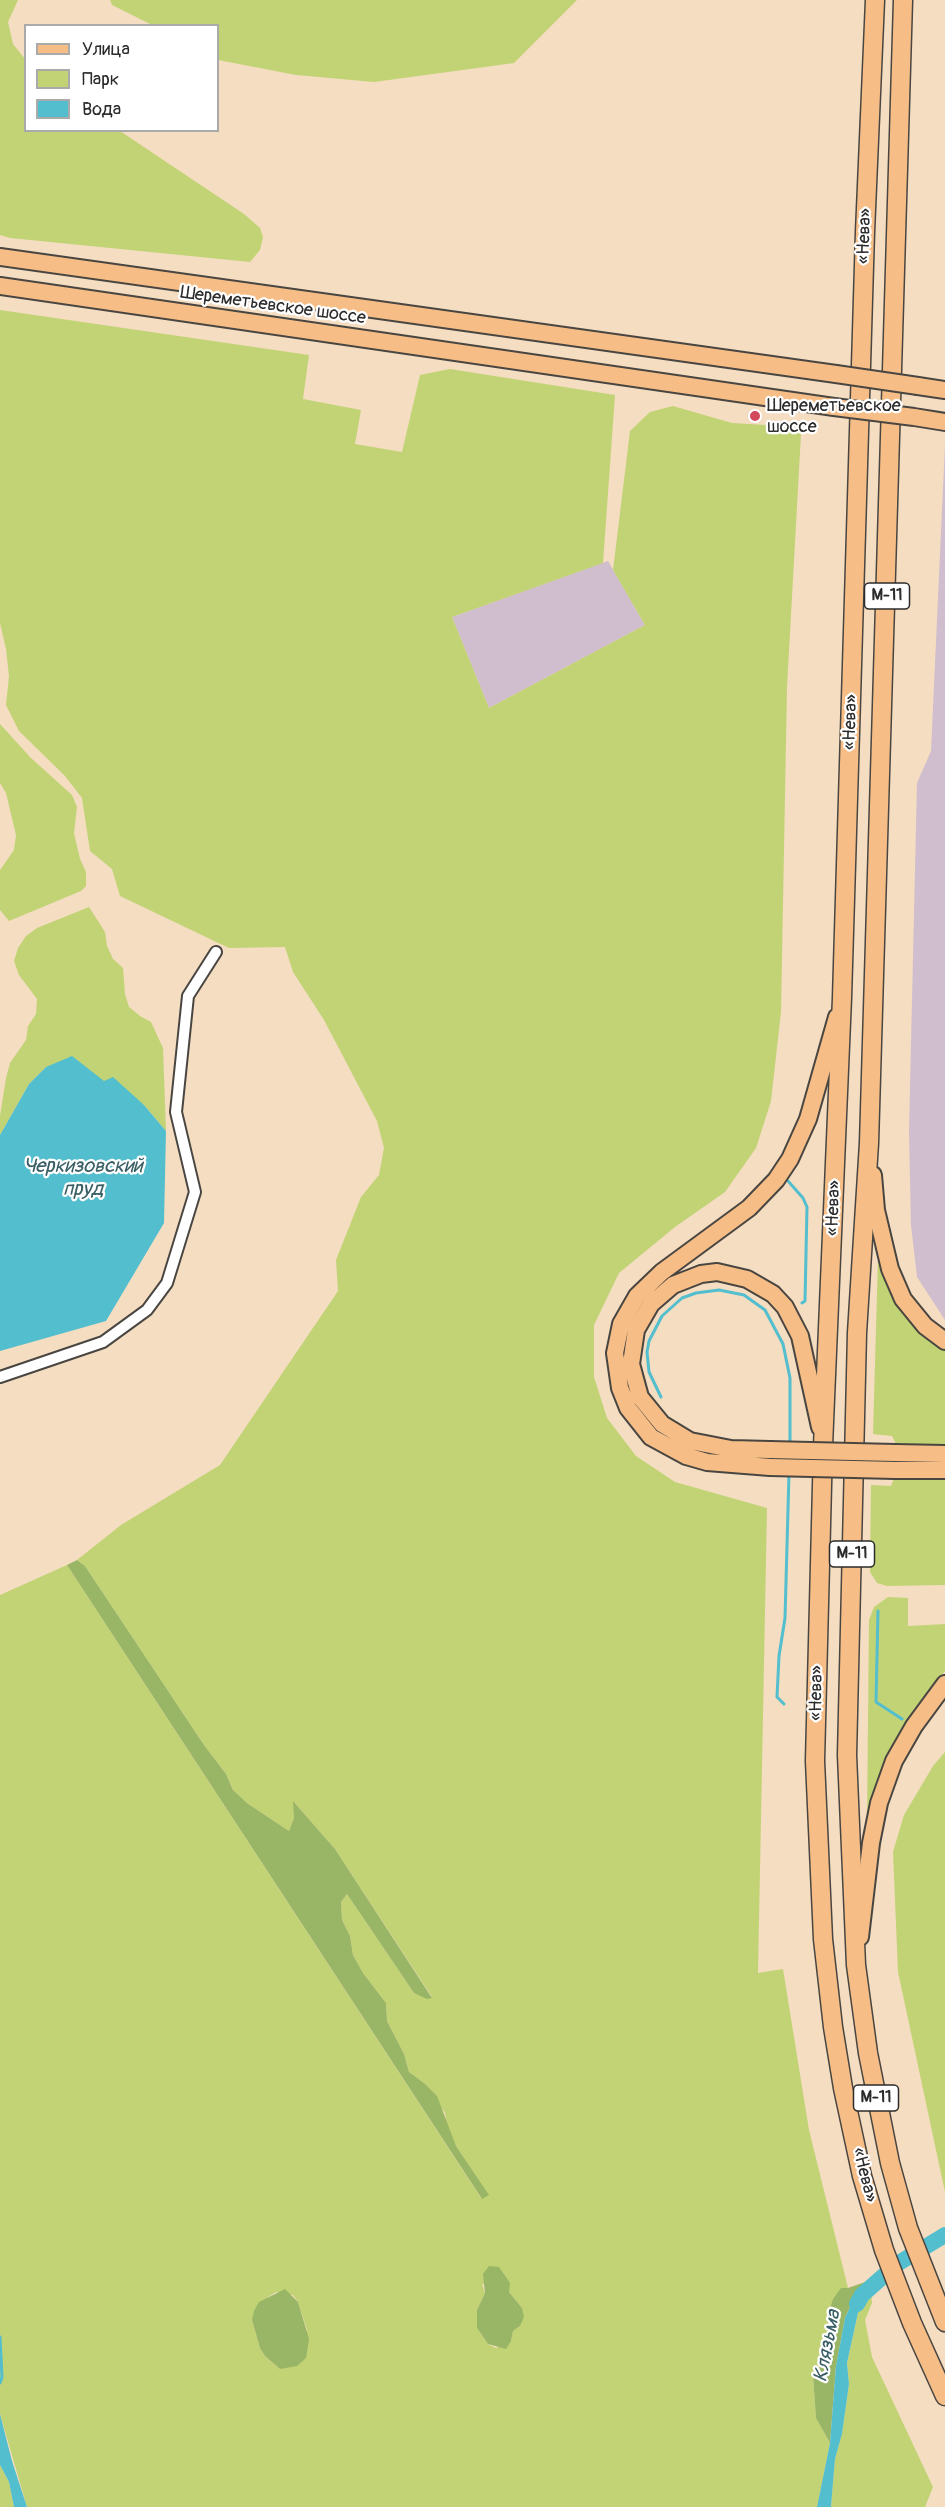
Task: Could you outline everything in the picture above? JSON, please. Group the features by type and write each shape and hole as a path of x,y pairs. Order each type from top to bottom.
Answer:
{"highway":[{"name":"«Нева»","path":"875,0 865,232 842,998 824,1446 815,1761 823,1939 843,2088 862,2176 884,2250 912,2323 945,2396"},
{"name":"«Нева»","path":"903,0 869,1143 857,1333 847,1743 856,1965 868,2053 880,2115 908,2228 945,2322"}],"main road":[{"path":"0,249 61,266"},
{"path":"0,257 61,266"},
{"name":"Шереметьевское шоссе","path":"61,266 945,390"},
{"name":"Шереметьевское шоссе","path":"0,286 945,422"},
{"name":"М-11","path":"842,998 808,1119 790,1160 776,1180 750,1208 648,1284 628,1310 618,1339 616,1370 620,1388 628,1408 651,1437 686,1456 707,1462 770,1467 895,1462 945,1454"},
{"name":"М-11","path":"869,1143 876,1210 890,1269 903,1299 925,1326 945,1341"},
{"name":"М-11","path":"824,1446 800,1336 785,1307 773,1294 747,1279 717,1272 701,1274 673,1285 651,1304 636,1330 631,1349 631,1364 640,1397 662,1424 690,1441 731,1449 770,1450 895,1462 945,1470"},
{"name":"М-11","path":"856,1965 879,1803 894,1761 914,1726 945,1684"}],"street":[{"path":"0,1377 104,1342 147,1310 167,1283 195,1192 177,1112 188,996 216,952"}],"shaded area":[{"path":"945,445 945,1320 917,1277 911,1225 909,1131 917,783 931,751"},
{"path":"608,561 645,625 489,708 452,617"}],"green space":[{"path":"0,0 18,0 8,22 13,44 24,58 24,132 121,132 244,214 260,228 263,237 260,250 250,262 10,238 0,235"},
{"path":"110,0 577,0 514,63 374,82 296,75 219,60 219,24 150,24 112,5"},
{"path":"0,310 309,355 303,399 361,410 355,444 402,452 420,375 450,369 615,395 603,563 452,617 489,708 645,625 613,570 630,431 650,412 673,406 732,423 782,426 801,434 787,687 781,1012 771,1101 756,1148 725,1192 675,1227 619,1273 594,1325 594,1377 607,1418 636,1456 675,1482 767,1508 758,1973 783,1969 809,2130 848,2288 829,2312 830,2339 821,2365 813,2376 816,2418 830,2443 817,2507 27,2507 0,2414 0,1595 67,1565 481,2198 488,2194 448,2132 445,2113 424,2083 409,2072 404,2054 387,2021 386,2003 363,1973 353,1955 350,1936 342,1920 341,1902 347,1894 414,1993 432,1997 335,1849 294,1802 294,1818 289,1831 247,1803 233,1790 226,1774 204,1745 85,1566 77,1560 121,1525 220,1465 338,1291 336,1260 361,1197 379,1175 384,1148 377,1121 324,1020 293,972 285,947 229,948 120,896 112,869 90,851 82,798 65,776 19,731 6,705 9,676 0,623","holes":["482,2284 509,2292 522,2308 520,2326 513,2331 511,2341 496,2348 488,2344 477,2328 477,2310 485,2293","276,2292 293,2295 298,2302 307,2330 280,2369 265,2356 260,2348 252,2320 268,2297"]},
{"path":"0,724 31,758 72,795 77,807 74,833 80,859 86,872 86,886 81,891 9,921 0,910 0,870 14,850 16,835 6,793 0,783"},
{"path":"89,907 105,932 107,946 113,959 123,968 125,994 129,1007 151,1022 163,1048 166,1131 144,1105 104,1082 46,1067 29,1084 0,1135 0,1116 10,1063 26,1040 28,1026 36,1014 37,999 19,975 14,961 18,948 26,936 37,928"},
{"path":"878,1258 884,1275 945,1348 945,1446 896,1444 892,1436 873,1434"},
{"path":"895,1476 945,1476 945,1585 887,1586 877,1583 870,1572 871,1485 891,1486"},
{"path":"77,1560 85,1566 204,1745 226,1774 233,1790 247,1803 289,1831 294,1818 293,1801 335,1849 432,1998 427,1999 414,1993 347,1894 341,1902 342,1920 350,1936 353,1955 363,1973 386,2003 387,2021 404,2054 409,2072 437,2096 456,2146 489,2195 482,2199 67,1565"},
{"path":"888,1597 908,1598 908,1626 945,1624 945,1671 914,1709 898,1734 881,1770 867,1822 869,1620 874,1607"},
{"path":"945,1752 945,2192 898,1972 893,1852 904,1815 933,1766"},
{"path":"489,2266 499,2267 510,2283 509,2292 522,2308 524,2317 520,2326 513,2331 506,2349 488,2344 477,2328 477,2310 485,2293 483,2274"},
{"path":"868,2281 856,2294 845,2318 836,2366 830,2443 816,2418 813,2376 821,2365 830,2340 829,2312 833,2299 841,2288"},
{"path":"285,2289 298,2302 309,2339 306,2358 297,2366 280,2369 265,2356 260,2348 252,2320 259,2302"},
{"path":"871,2292 872,2303 865,2320 872,2357 933,2487 925,2507 831,2507 835,2459 842,2434 849,2384 847,2363 858,2313 863,2301"},
{"path":"0,2465 9,2482 14,2507 0,2507"}],"water":[{"name":"Черкизовский пруд","path":"72,1056 104,1081 113,1077 144,1105 166,1131 164,1223 106,1321 0,1351 0,1135 29,1084 46,1067"},
{"path":"868,2281 871,2292 863,2301 858,2313 847,2363 849,2384 842,2434 835,2459 831,2507 817,2507 830,2443 836,2366 845,2318 856,2294"},
{"path":"0,2414 27,2507 14,2507 9,2482 0,2465"}],"waterway":[{"path":"788,1181 803,1198 807,1207 805,1301 802,1303"},
{"path":"661,1397 649,1372 647,1352 649,1341 662,1316 682,1298 696,1293 719,1290 744,1295 765,1310 783,1344 790,1378 790,1446"},
{"path":"784,1704 777,1697 779,1656 785,1618 789,1473"},
{"path":"878,1611 876,1702 902,1719"},
{"name":"Клязьма","path":"857,2304 862,2295 897,2264 945,2235"},
{"path":"0,2337 2,2377 0,2383"}],"place":[{"name":"Шереметьевское шоссе","path":"755,416"}]}
